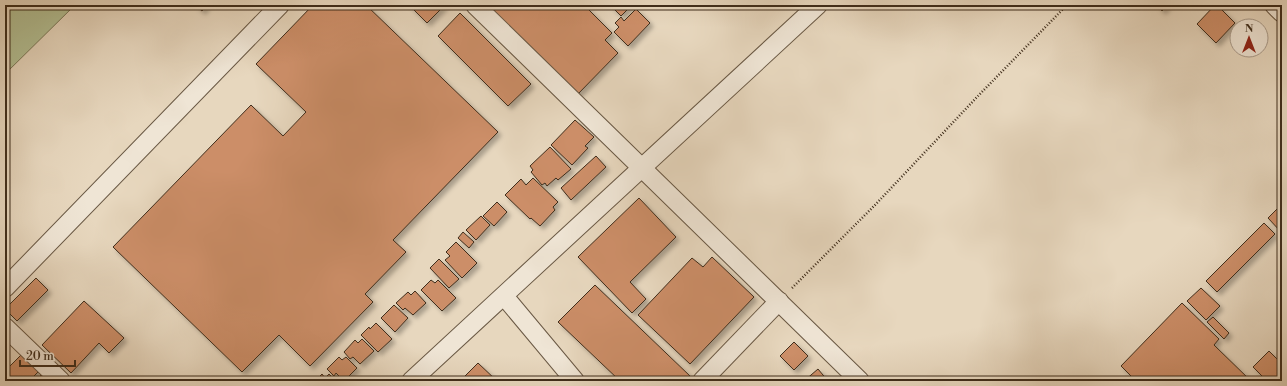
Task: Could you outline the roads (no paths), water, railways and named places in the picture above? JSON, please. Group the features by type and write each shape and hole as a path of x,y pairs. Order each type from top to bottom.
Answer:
{"street":[{"path":"5,288 280,5"},
{"path":"475,5 860,381"},
{"path":"411,381 818,5"},
{"path":"1274,5 1282,14"},
{"path":"504,296 575,381"},
{"path":"702,381 779,301"},
{"path":"5,327 61,381"}]}
